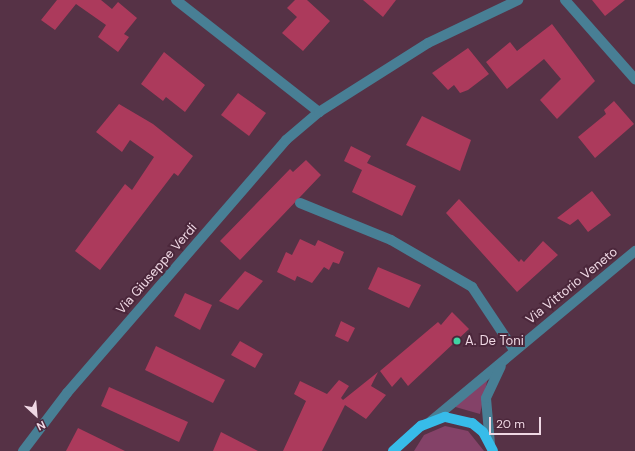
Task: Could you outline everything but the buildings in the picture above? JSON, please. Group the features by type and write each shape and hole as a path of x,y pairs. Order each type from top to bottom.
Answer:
{"main road":[{"name":"Via Vittorio Veneto","path":"392,451 431,421 458,418 483,432 492,448"},
{"name":"Via Vittorio Veneto","path":"405,451 413,434"}],"street":[{"path":"176,0 319,112"},
{"name":"Via Giuseppe Verdi","path":"23,451 67,393 286,140 319,112 428,43 518,0"},
{"path":"565,0 635,79"},
{"path":"300,203 391,240 472,287 511,353"},
{"name":"Via Vittorio Veneto","path":"431,421 635,251"},
{"name":"Via Vittorio Veneto","path":"492,448 486,398 511,353"}],"shaded area":[{"path":"488,377 480,414 452,406"},
{"path":"445,426 468,431 484,451 414,451 424,435"}],"place":[{"name":"A. De Toni","path":"457,341"}]}
